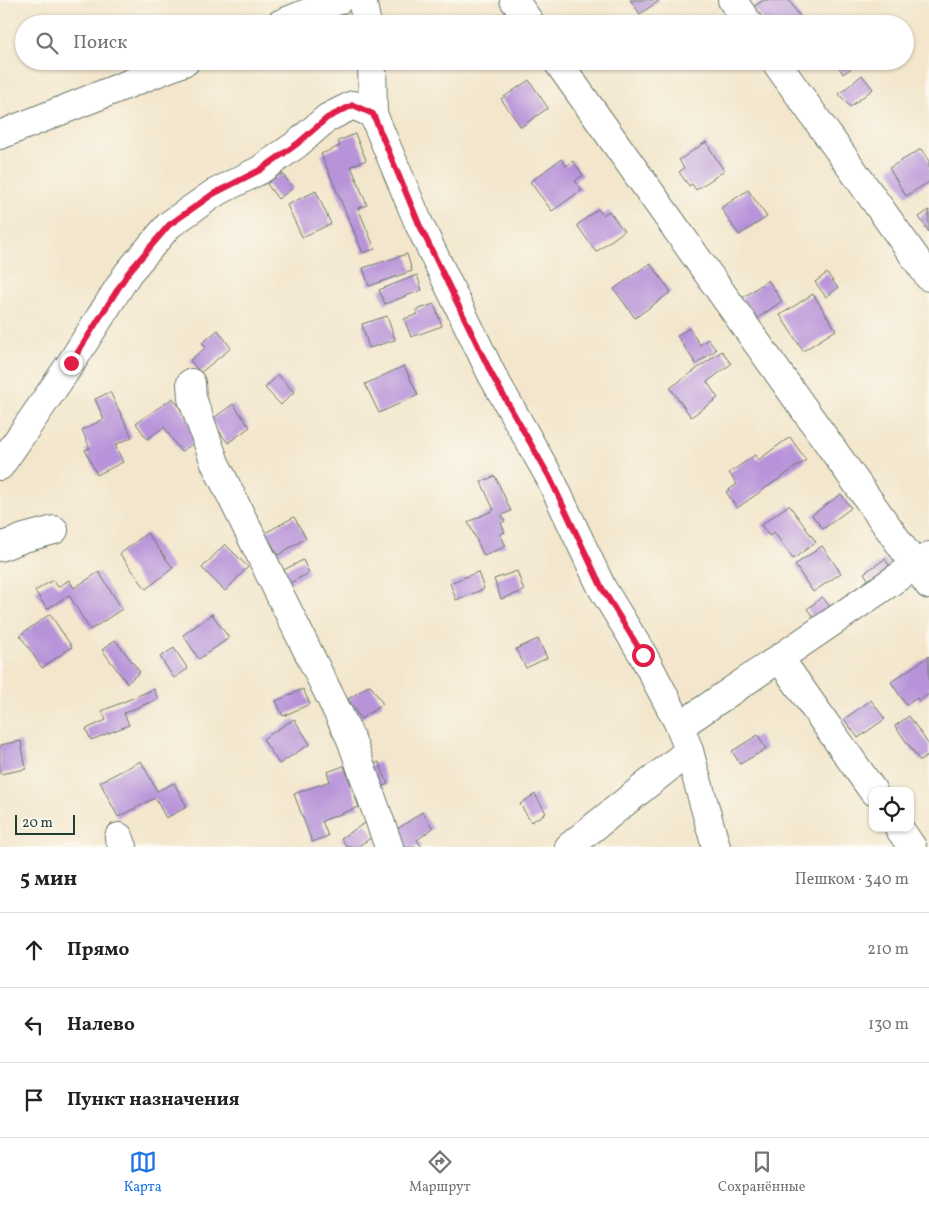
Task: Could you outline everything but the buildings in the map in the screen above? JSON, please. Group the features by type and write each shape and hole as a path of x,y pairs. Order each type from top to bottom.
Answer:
{"street":[{"path":"302,15 339,0"},
{"path":"362,0 365,15"},
{"path":"514,0 525,15"},
{"path":"732,0 743,15"},
{"path":"0,136 164,70"},
{"path":"372,70 373,114 419,224 492,375 550,478 602,588 643,655 680,726 716,847"},
{"path":"564,70 924,569 780,658 680,726"},
{"path":"781,70 929,277"},
{"path":"0,466 98,322 128,273 169,225 213,194 260,170 297,144 327,118 353,105 373,114"},
{"path":"191,383 192,398 215,463 351,739 389,847"},
{"path":"0,547 54,530"},
{"path":"780,658 870,787"},
{"path":"569,847 689,751"},
{"path":"902,832 912,847"}],"route":[{"path":"71,363 104,314 128,273 169,225 213,194 260,170 297,144 327,118 353,105 373,114 419,224 492,375 550,478 602,588 643,655"}]}
